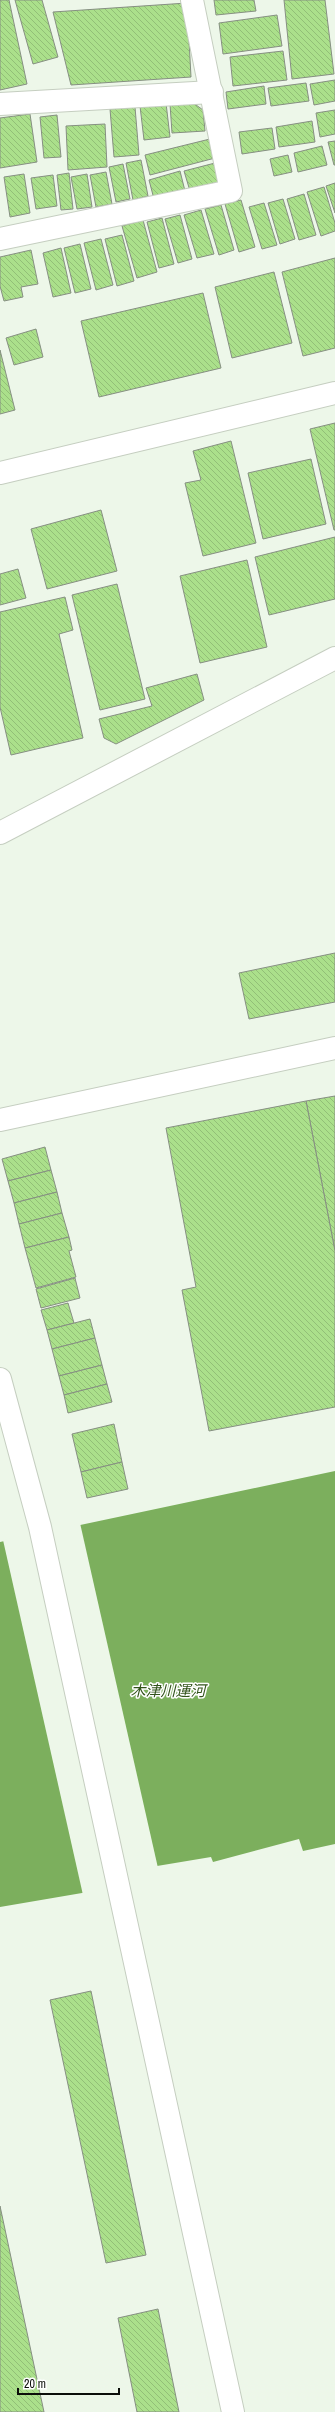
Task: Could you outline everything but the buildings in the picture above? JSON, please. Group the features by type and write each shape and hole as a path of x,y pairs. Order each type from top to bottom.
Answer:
{"street":[{"path":"0,239 231,191 192,0"},
{"path":"0,104 212,92"},
{"path":"0,473 335,393"},
{"path":"0,833 335,658"},
{"path":"0,1120 335,1048"},
{"path":"0,1379 40,1527 124,1904 234,2412"}],"water":[{"name":"木津川運河","path":"335,1471 335,1844 303,1851 299,1839 213,1862 211,1857 157,1866 82,1893 0,1907 0,1542"}],"pier":[{"path":"80,1523 158,1868 83,1895 3,1540"}]}
